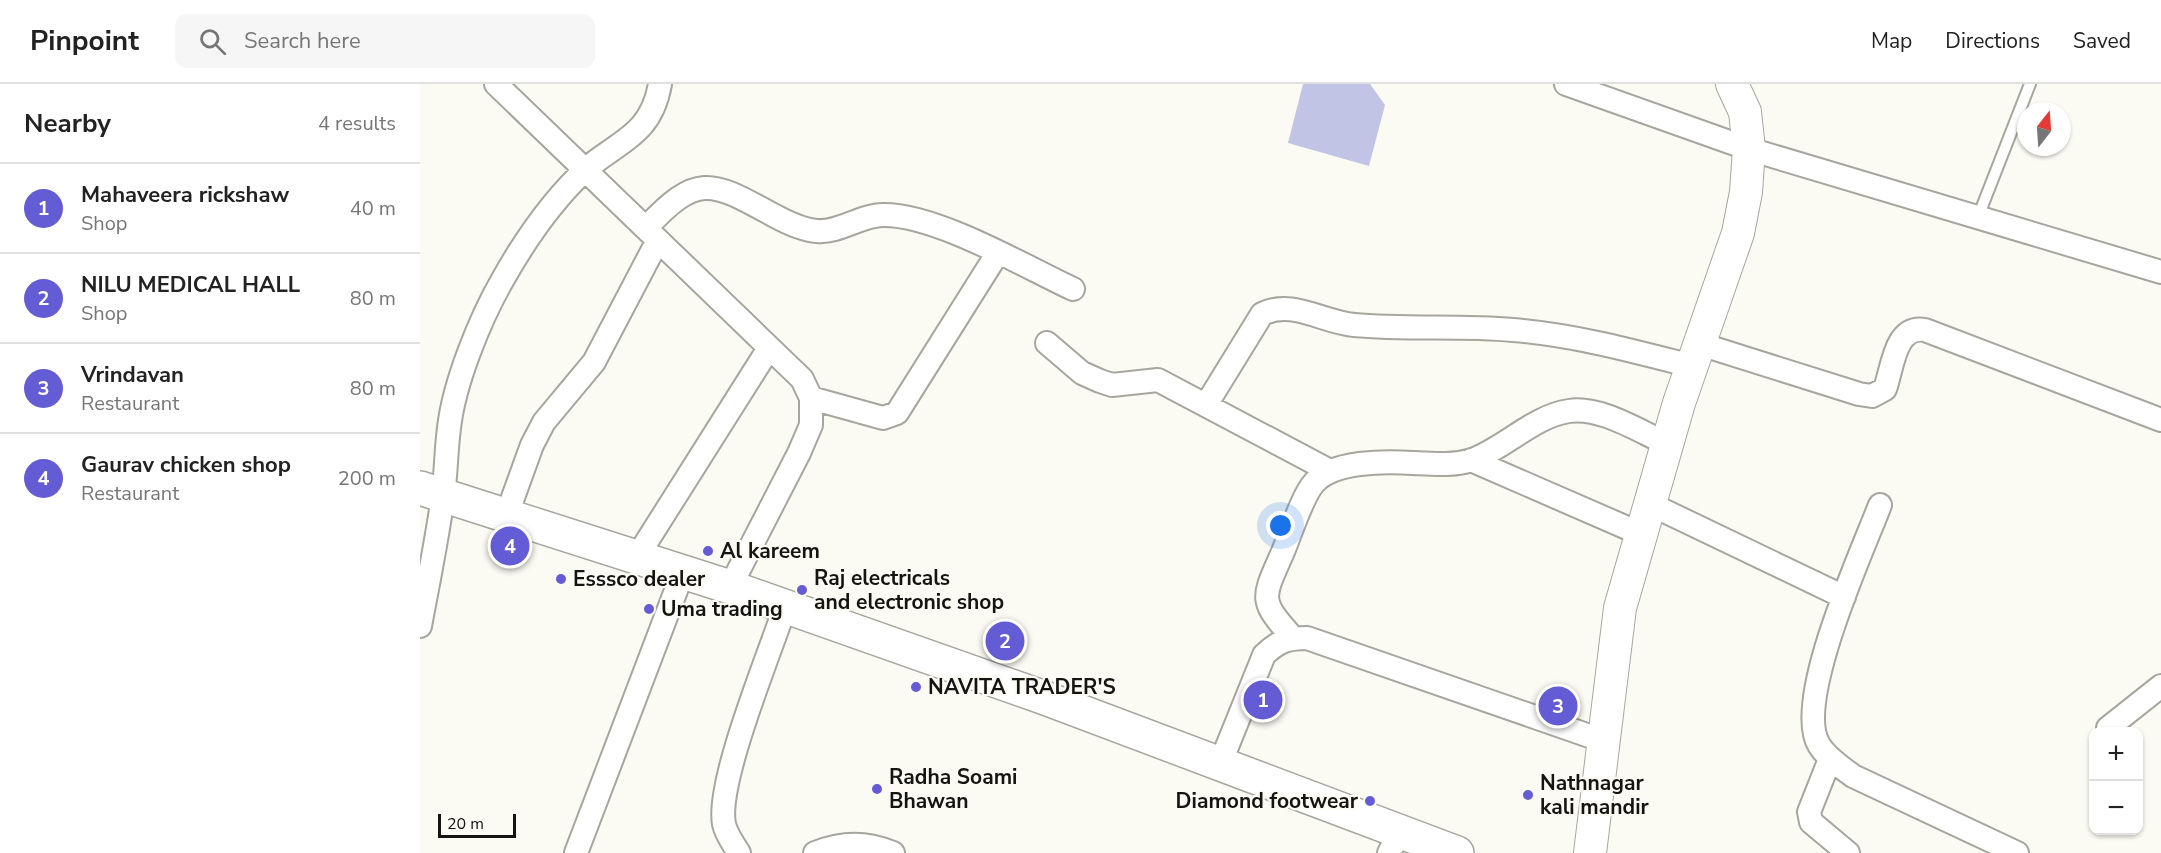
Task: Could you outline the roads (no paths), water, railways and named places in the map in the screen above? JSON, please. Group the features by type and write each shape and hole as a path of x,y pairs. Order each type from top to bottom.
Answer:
{"main road":[{"path":"432,492 507,514 730,587 1045,698 1220,764 1395,842 1457,853"}],"street":[{"path":"496,84 802,379 811,398 811,425 730,587"},
{"path":"420,626 432,492 477,332 502,280 541,221 586,170 626,143 645,121 658,96 660,84"},
{"path":"1566,84 1749,149 2161,272"},
{"path":"1590,853 1620,608 1696,355 1738,233 1746,192 1749,149 1745,112 1732,84"},
{"path":"507,514 532,445 544,422 594,362 652,234 669,203 688,191 705,187 726,189 804,228 820,232 860,218 882,214 931,223 1073,289"},
{"path":"811,398 883,418 897,413 997,254"},
{"path":"1206,405 1262,314 1275,307 1290,308 1352,325 1513,330 1696,355 1872,396 1885,388 1899,345 1905,333 1914,328 1925,330 2161,420"},
{"path":"1047,343 1082,373 1112,385 1158,380 1328,470"},
{"path":"638,557 769,348"},
{"path":"1293,638 1269,612 1267,597 1271,578 1312,484 1328,470 1388,462 1442,465 1471,460 1549,417 1569,411 1588,411 1668,444"},
{"path":"1471,460 1641,534"},
{"path":"1650,504 1844,597"},
{"path":"1880,505 1844,597 1814,696 1813,723 1818,744 1830,759 1853,776 2017,853"},
{"path":"576,853 683,572"},
{"path":"739,853 724,825 724,801 729,771 785,607"},
{"path":"1220,764 1264,655 1277,642 1293,638 1307,638 1604,741"},
{"path":"2109,727 2161,686"},
{"path":"1830,759 1809,812 1811,822 1848,853"},
{"path":"815,853 847,844 871,844 893,853"}],"lane":[{"path":"1978,217 2030,84"}],"water":[{"path":"1303,84 1370,84 1385,105 1369,166 1288,143"}],"place":[{"name":"Gaurav chicken shop","path":"510,546"},
{"name":"Al kareem","path":"708,551"},
{"name":"Esssco dealer","path":"561,579"},
{"name":"Raj electricals and electronic shop","path":"802,590"},
{"name":"Uma trading","path":"649,609"},
{"name":"NILU MEDICAL HALL","path":"1005,641"},
{"name":"NAVITA TRADER'S","path":"916,687"},
{"name":"Mahaveera rickshaw","path":"1263,700"},
{"name":"Vrindavan","path":"1558,706"},
{"name":"Radha Soami Bhawan","path":"877,789"},
{"name":"Nathnagar kali mandir","path":"1528,795"},
{"name":"Diamond footwear","path":"1370,801"}]}
